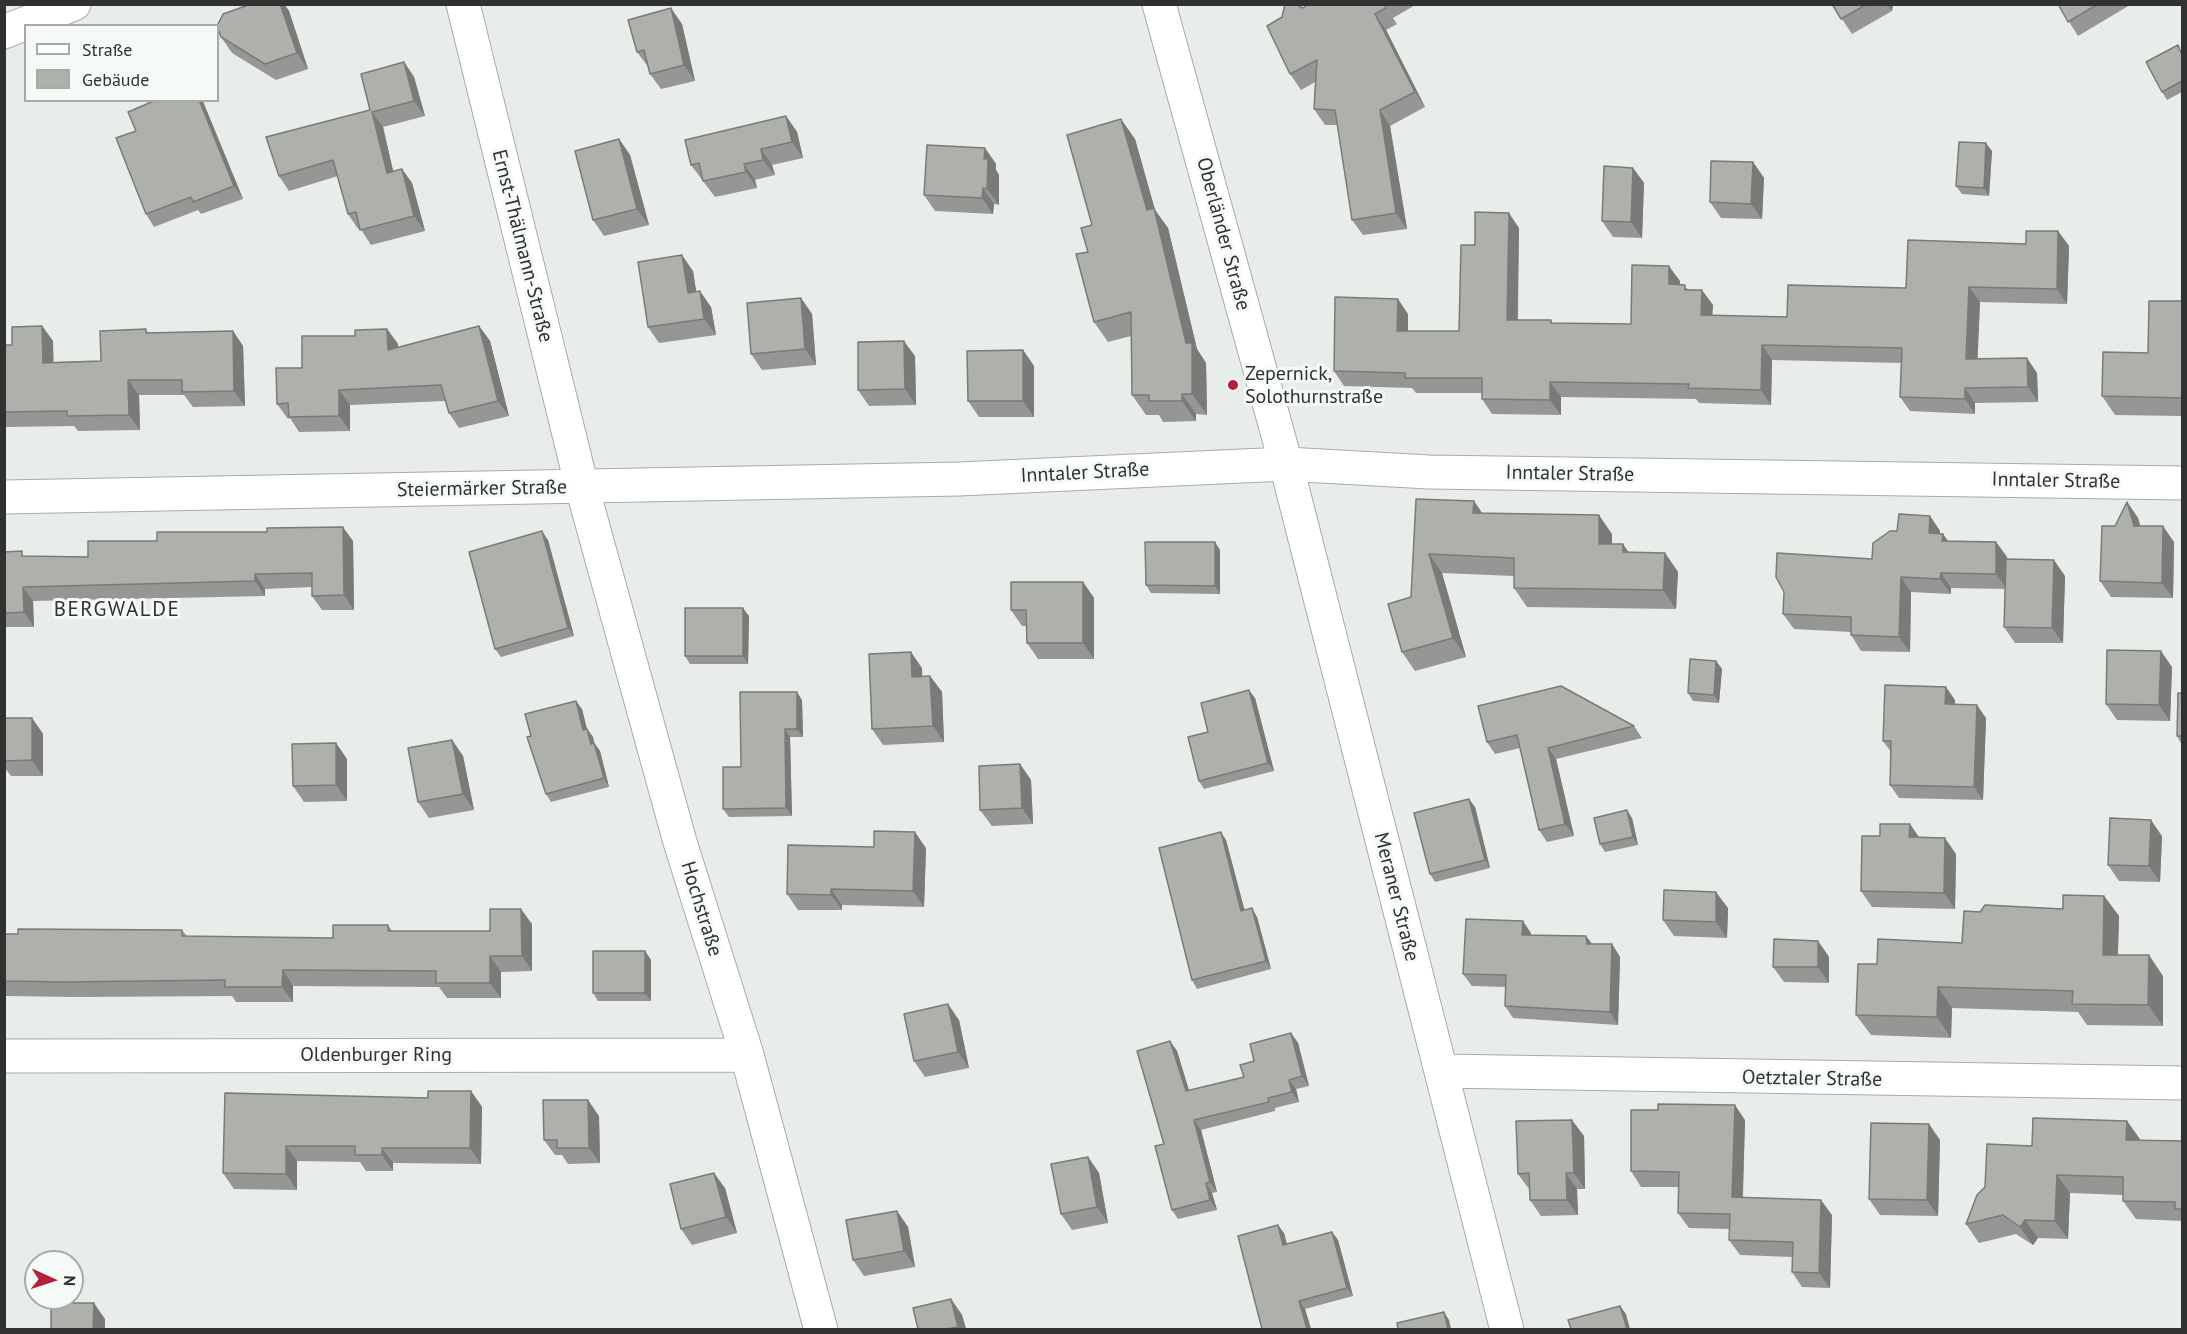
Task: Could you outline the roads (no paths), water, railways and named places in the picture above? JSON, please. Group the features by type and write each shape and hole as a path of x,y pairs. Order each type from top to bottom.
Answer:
{"street":[{"path":"4,32 74,4"},
{"name":"Ernst-Thälmann-Straße","path":"463,4 582,487"},
{"name":"Oberländer Straße","path":"1159,4 1286,464"},
{"name":"Inntaler Straße","path":"958,479 1286,464 1429,472 2182,483"},
{"name":"Meraner Straße","path":"1286,464 1507,1329"},
{"name":"Steiermärker Straße","path":"4,497 958,479"},
{"name":"Hochstraße","path":"582,487 680,842 747,1055 821,1329"},
{"name":"Oldenburger Ring","path":"4,1056 747,1055"},
{"name":"Oetztaler Straße","path":"1441,1071 2182,1083"}],"place":[{"name":"Zepernick, Solothurnstraße","path":"1233,385"}],"district":[{"name":"BERGWALDE","path":"117,610"}]}
